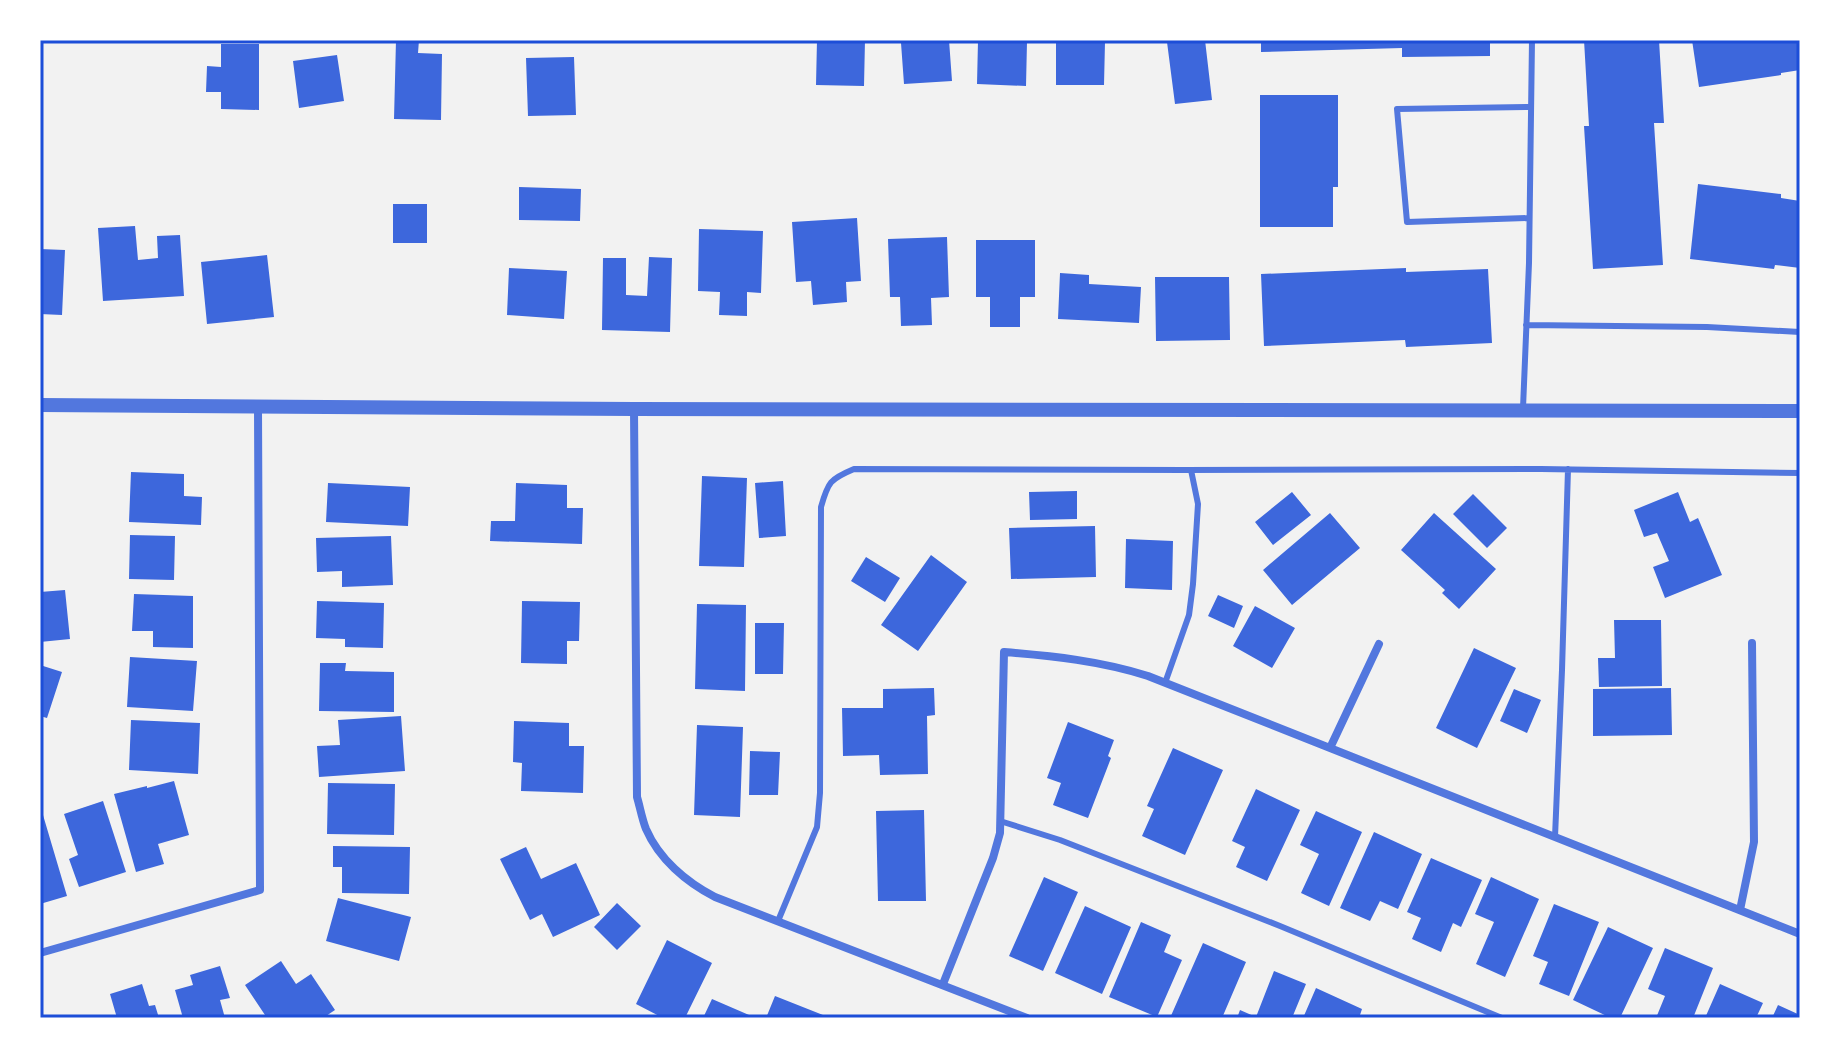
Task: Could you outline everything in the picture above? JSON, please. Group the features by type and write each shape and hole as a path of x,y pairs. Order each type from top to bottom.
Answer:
{"street":[{"path":"40,405 1800,411"},
{"path":"40,953 260,890 258,407"},
{"path":"634,409 637,797 647,830 667,862 695,886 715,897 1027,1018"},
{"path":"1740,910 1754,842 1752,643"},
{"path":"1330,748 1379,644"},
{"path":"943,984 1000,833 1004,652 1116,666 1165,683 1800,934"}],"lane":[{"path":"1523,411 1532,40"},
{"path":"1529,218 1407,222 1397,109 1530,107"},
{"path":"1526,325 1707,327 1800,332"},
{"path":"778,921 817,827 820,793 821,507 826,487 838,476 854,469 1568,469 1800,473"},
{"path":"1555,837 1568,469"},
{"path":"1165,683 1189,615 1193,584 1198,504 1191,470"},
{"path":"1000,821 1060,840 1280,926 1502,1018"}],"building":[{"path":"396,40 419,40 418,53 442,54 441,120 394,119"},
{"path":"817,40 865,40 864,86 816,85"},
{"path":"949,40 952,81 904,84 901,43"},
{"path":"1205,40 1212,100 1175,104 1167,42"},
{"path":"1261,40 1490,40 1490,56 1402,57 1402,48 1261,52"},
{"path":"1584,40 1659,40 1664,123 1654,123 1663,265 1593,269 1584,126 1589,126"},
{"path":"1692,40 1800,40 1800,70 1699,87"},
{"path":"978,41 1027,42 1026,86 977,84"},
{"path":"1056,42 1105,42 1104,85 1056,85"},
{"path":"221,44 259,44 259,110 221,109 221,92 206,92 207,66 221,67"},
{"path":"337,55 344,101 299,108 293,61"},
{"path":"574,57 576,115 528,116 526,58"},
{"path":"1260,95 1338,95 1338,187 1333,187 1333,227 1260,227"},
{"path":"1698,184 1781,194 1781,198 1800,201 1800,268 1775,265 1774,269 1690,259"},
{"path":"519,187 581,189 580,221 519,220"},
{"path":"393,204 427,204 427,243 393,243"},
{"path":"857,218 861,281 846,282 847,302 813,305 811,281 796,282 792,222"},
{"path":"135,226 138,260 158,258 157,236 180,235 184,296 103,301 98,228"},
{"path":"699,229 763,231 761,293 747,292 747,316 719,315 720,292 698,291"},
{"path":"947,237 949,297 931,298 932,325 901,326 900,297 890,297 888,239"},
{"path":"976,240 1035,240 1035,297 1020,297 1020,327 990,327 990,297 976,297"},
{"path":"40,249 65,250 62,315 40,314"},
{"path":"267,255 274,317 207,324 201,262"},
{"path":"649,257 672,258 670,332 602,330 603,258 626,258 626,295 647,296"},
{"path":"509,268 567,271 564,319 507,315"},
{"path":"1406,268 1406,272 1488,269 1492,343 1406,347 1405,340 1264,346 1261,274"},
{"path":"1060,273 1089,275 1089,284 1141,287 1139,323 1058,319"},
{"path":"1155,277 1229,277 1230,340 1156,341"},
{"path":"131,472 184,474 184,496 202,497 201,525 129,522"},
{"path":"702,476 747,478 744,567 699,566"},
{"path":"783,481 786,536 759,538 755,483"},
{"path":"328,483 410,487 408,526 326,522"},
{"path":"516,483 567,485 567,508 583,508 582,544 490,541 491,521 515,521"},
{"path":"1077,491 1077,519 1030,520 1029,492"},
{"path":"1292,492 1311,515 1273,545 1255,522"},
{"path":"1678,492 1690,522 1698,518 1722,575 1665,598 1653,567 1669,561 1657,533 1644,537 1634,510"},
{"path":"1473,494 1507,528 1487,548 1453,514"},
{"path":"1330,513 1360,548 1292,605 1263,570"},
{"path":"1434,513 1496,569 1459,609 1442,593 1445,590 1401,550"},
{"path":"1095,526 1096,577 1011,579 1009,528"},
{"path":"130,535 175,536 174,580 129,579"},
{"path":"391,536 393,585 342,587 342,571 317,572 316,538"},
{"path":"1126,539 1173,541 1172,590 1125,588"},
{"path":"931,555 967,582 918,651 881,625"},
{"path":"866,557 900,578 885,602 851,581"},
{"path":"65,590 70,639 40,642 40,592"},
{"path":"134,594 193,596 193,648 153,647 153,631 132,631"},
{"path":"1218,595 1243,606 1234,628 1208,616"},
{"path":"317,601 384,603 383,648 345,647 345,639 316,638"},
{"path":"522,601 580,602 579,641 567,641 567,664 521,663"},
{"path":"697,604 746,605 745,691 695,689"},
{"path":"1255,606 1295,628 1272,668 1233,646"},
{"path":"1614,620 1661,620 1662,686 1599,687 1598,658 1615,658"},
{"path":"755,623 784,623 783,674 755,674"},
{"path":"1474,648 1516,668 1477,748 1436,728"},
{"path":"130,657 197,661 193,711 127,707"},
{"path":"320,663 346,663 345,671 394,672 394,712 319,711"},
{"path":"40,665 62,672 47,718 40,716"},
{"path":"934,688 935,715 927,716 928,774 880,775 879,755 843,756 842,708 883,708 883,689"},
{"path":"1671,688 1672,735 1593,736 1593,689"},
{"path":"1514,689 1541,700 1527,733 1500,721"},
{"path":"401,716 405,771 319,777 317,746 340,745 338,720"},
{"path":"131,720 200,723 198,774 129,770"},
{"path":"514,721 569,723 569,746 584,746 583,793 521,791 522,763 513,762"},
{"path":"1068,722 1114,740 1108,756 1111,758 1088,818 1053,805 1061,783 1047,778"},
{"path":"697,725 743,727 740,817 694,815"},
{"path":"1173,748 1223,770 1185,855 1142,836 1154,809 1147,806"},
{"path":"750,751 780,752 778,795 749,795"},
{"path":"174,781 189,835 158,844 164,864 136,872 114,794"},
{"path":"328,783 395,784 394,835 327,834"},
{"path":"1256,789 1300,810 1267,881 1236,867 1245,847 1232,841"},
{"path":"103,801 126,872 79,887 69,859 78,855 64,814"},
{"path":"924,810 926,901 878,901 876,811"},
{"path":"1316,811 1362,832 1329,906 1301,893 1319,854 1300,845"},
{"path":"43,815 67,896 40,904 40,816"},
{"path":"1374,832 1422,854 1398,909 1380,901 1370,921 1340,908"},
{"path":"333,846 410,847 409,894 342,893 342,867 333,867"},
{"path":"526,847 541,879 576,863 600,915 553,937 542,914 530,920 500,859"},
{"path":"1431,858 1482,880 1461,927 1453,923 1441,952 1412,939 1421,918 1407,912"},
{"path":"1044,877 1078,892 1043,971 1009,956"},
{"path":"1491,877 1539,899 1505,977 1476,964 1494,922 1475,914"},
{"path":"338,898 411,917 399,961 326,941"},
{"path":"617,903 641,926 617,950 594,927"},
{"path":"1554,904 1599,922 1569,996 1539,984 1548,962 1533,956"},
{"path":"1085,906 1131,927 1102,994 1055,973"},
{"path":"1141,922 1171,935 1164,952 1182,960 1157,1017 1109,997"},
{"path":"1608,927 1653,948 1620,1018 1611,1018 1573,1000"},
{"path":"667,940 712,963 685,1018 663,1018 636,1004"},
{"path":"1203,943 1246,962 1222,1018 1170,1018"},
{"path":"1665,948 1713,968 1693,1018 1656,1018 1665,996 1648,989"},
{"path":"281,961 296,984 311,974 335,1010 323,1018 267,1018 245,985"},
{"path":"220,966 230,998 220,1000 225,1018 183,1018 175,990 193,985 190,975"},
{"path":"1274,971 1306,984 1292,1018 1237,1018 1240,1010 1256,1017"},
{"path":"142,984 149,1006 155,1005 159,1018 117,1018 110,994"},
{"path":"1720,984 1763,1003 1756,1018 1705,1018"},
{"path":"1316,988 1362,1009 1359,1018 1303,1018"},
{"path":"775,996 823,1015 822,1018 766,1018"},
{"path":"712,999 756,1018 703,1018"},
{"path":"1778,1005 1800,1015 1800,1018 1772,1018"}]}
